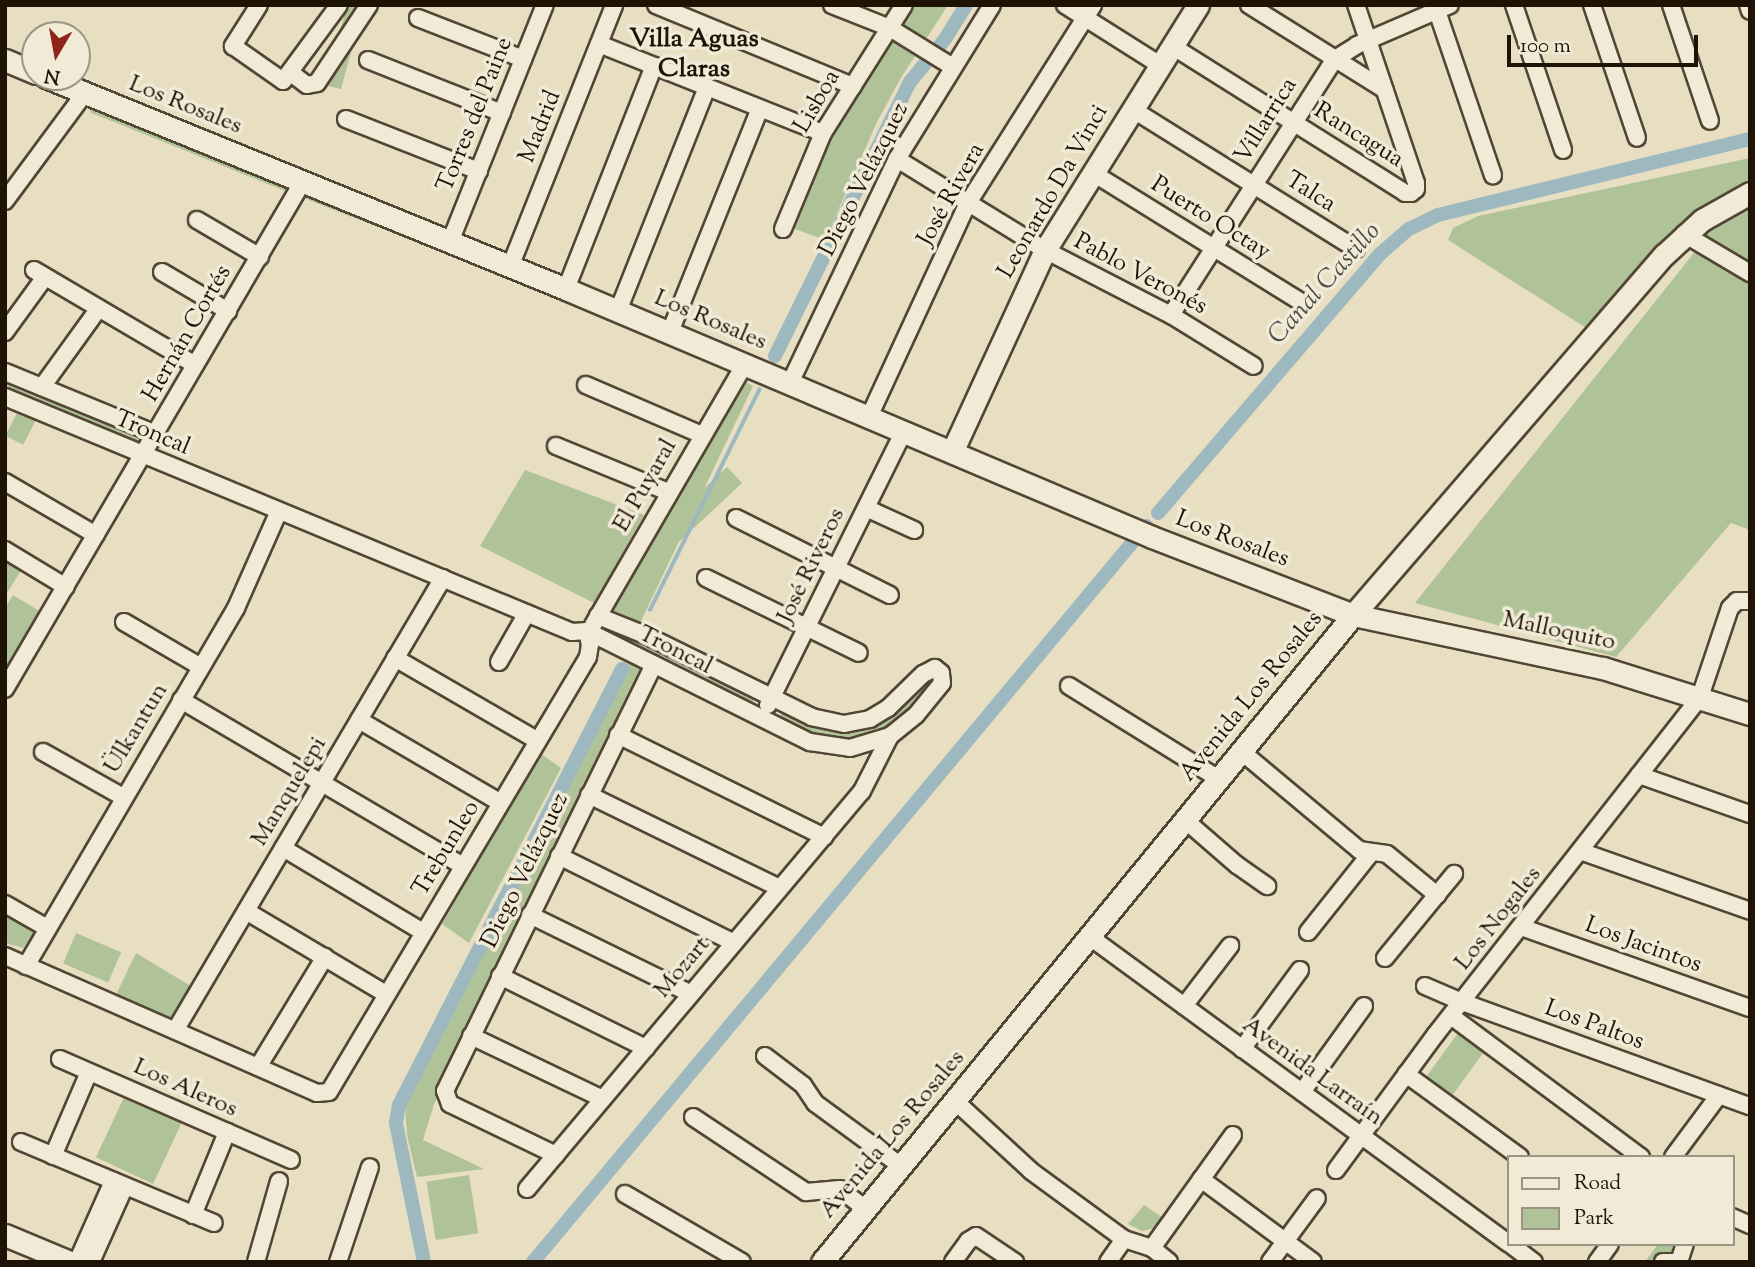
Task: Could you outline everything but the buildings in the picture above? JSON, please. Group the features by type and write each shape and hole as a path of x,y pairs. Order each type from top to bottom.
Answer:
{"street":[{"path":"259,5 233,46 283,81 340,5"},
{"path":"291,73 307,85 317,83 369,5"},
{"name":"Madrid","path":"510,267 614,5"},
{"path":"656,5 853,86"},
{"path":"832,5 890,28 948,64"},
{"name":"Lisboa","path":"783,229 823,133 904,5"},
{"name":"Diego Velázquez","path":"790,383 897,159 948,64 992,5"},
{"path":"1065,5 1089,12 1160,65"},
{"name":"Leonardo Da Vinci","path":"952,452 1045,250 1198,5"},
{"path":"1249,5 1385,90"},
{"path":"1356,5 1385,90"},
{"path":"1514,5 1563,150"},
{"path":"1592,5 1637,138"},
{"path":"1671,5 1710,121"},
{"path":"1748,5 1750,11"},
{"name":"Torres del Paine","path":"450,242 523,60 541,7"},
{"path":"1441,7 1493,175"},
{"name":"Villarrica","path":"1171,315 1335,60 1368,40 1441,7"},
{"name":"José Rivera","path":"869,417 968,203 1089,12"},
{"path":"418,18 523,60"},
{"path":"599,44 823,133"},
{"name":"Rancagua","path":"1172,47 1405,193 1414,192 1416,183 1385,90"},
{"path":"368,60 502,114"},
{"path":"566,289 654,66"},
{"path":"618,311 707,87"},
{"name":"Los Rosales","path":"80,91 670,332 1152,537 1353,615"},
{"path":"5,201 85,93"},
{"path":"670,332 760,108"},
{"name":"Talca","path":"1132,109 1356,249"},
{"path":"346,119 478,171"},
{"name":"Pablo Veronés","path":"897,159 1045,250 1171,315 1254,366"},
{"name":"Puerto Octay","path":"1093,173 1303,303"},
{"name":"Hernán Cortés","path":"5,689 302,183"},
{"name":"Avenida Los Rosales","path":"822,1262 1385,578 1684,234 1716,210 1750,193"},
{"path":"197,220 260,257"},
{"path":"1684,234 1750,273"},
{"path":"162,272 228,311"},
{"path":"5,332 39,273 195,365"},
{"path":"42,387 99,309"},
{"name":"El Puyaral","path":"587,631 745,364"},
{"name":"Troncal","path":"5,372 156,434"},
{"path":"586,385 702,435"},
{"name":"Troncal","path":"7,401 575,633 587,631 761,720 810,742 850,748 890,736 916,715 940,686 942,676 935,668 923,674 888,708 870,719 844,724 812,718 645,635 598,616"},
{"name":"José Riveros","path":"761,720 904,431"},
{"path":"556,446 668,492"},
{"path":"5,482 96,536"},
{"path":"866,508 914,530"},
{"name":"Ülkantun","path":"26,966 245,591 279,511"},
{"path":"736,518 890,596"},
{"path":"5,550 66,587"},
{"name":"Manquelepi","path":"176,1029 443,578"},
{"path":"706,578 859,653"},
{"path":"1385,578 1382,597 1388,622"},
{"name":"Los Nogales","path":"1336,1170 1406,1074 1700,697 1730,608 1737,601 1750,601"},
{"path":"499,662 527,613"},
{"name":"Malloquito","path":"1353,615 1604,668 1750,714"},
{"path":"124,622 201,667"},
{"name":"Trebunleo","path":"258,1067 317,1093 325,1093 332,1087 588,657 590,645 587,631"},
{"path":"396,658 538,741"},
{"name":"Diego Velázquez","path":"556,1155 453,1106 446,1098 445,1091 654,665"},
{"path":"1069,686 1219,779"},
{"path":"181,700 463,866"},
{"path":"359,720 501,803"},
{"path":"618,735 824,836"},
{"name":"Mozart","path":"527,1189 862,791 890,736"},
{"path":"850,748 864,760 871,774"},
{"path":"43,752 123,797"},
{"path":"1242,752 1359,850 1387,854 1437,895"},
{"path":"1639,775 1750,814"},
{"path":"589,795 780,888"},
{"path":"1185,820 1237,866 1267,886"},
{"path":"283,848 424,932"},
{"path":"1580,851 1750,911"},
{"path":"1308,932 1371,853"},
{"path":"559,856 734,943"},
{"path":"1385,958 1454,874"},
{"path":"5,904 47,928"},
{"path":"246,911 386,994"},
{"path":"530,915 691,994"},
{"name":"Los Jacintos","path":"1521,927 1750,1008"},
{"name":"Avenida Larraín","path":"1090,937 1506,1242"},
{"path":"1184,1006 1230,946"},
{"path":"5,956 258,1067 326,957"},
{"path":"1242,1049 1300,970"},
{"path":"500,976 646,1048"},
{"name":"Los Paltos","path":"1425,986 1462,1002 1750,1106"},
{"path":"1302,1092 1364,1006"},
{"path":"1451,1016 1638,1155"},
{"path":"471,1036 603,1100"},
{"path":"765,1056 803,1085 815,1103 901,1166"},
{"name":"Los Aleros","path":"60,1059 292,1160"},
{"path":"53,1156 89,1072"},
{"path":"1406,1074 1517,1155"},
{"path":"1674,1155 1719,1095"},
{"path":"955,1101 1031,1171 1124,1239 1152,1248 1169,1262"},
{"path":"693,1117 806,1192 840,1189 866,1209"},
{"path":"193,1215 226,1132"},
{"path":"1152,1248 1233,1135"},
{"path":"21,1142 214,1223"},
{"path":"338,1262 370,1167"},
{"path":"1201,1179 1313,1262"},
{"path":"256,1262 279,1181"},
{"path":"76,1262 119,1184"},
{"path":"91,1262 119,1184"},
{"path":"625,1194 742,1262"},
{"path":"1270,1262 1317,1198"},
{"path":"1734,1218 1750,1225"},
{"path":"953,1262 968,1241 976,1236 1015,1262"},
{"path":"1108,1262 1124,1239"},
{"path":"7,1241 70,1262"},
{"name":"Avenida Larraín","path":"1512,1246 1534,1262"},
{"path":"1597,1262 1609,1246"},
{"path":"1663,1262 1677,1262 1684,1246"}],"green space":[{"path":"347,5 362,9 341,89 326,85"},
{"path":"912,5 948,5 902,76 877,122 825,240 792,228 832,137"},
{"path":"94,102 292,182 288,192 90,112"},
{"path":"1750,158 1750,261 1684,222 1591,331 1448,240 1453,228 1478,216"},
{"path":"311,191 606,316 306,199"},
{"path":"1697,249 1750,281 1750,530 1731,523 1616,657 1415,603"},
{"path":"5,379 143,438 139,448 5,391"},
{"path":"744,381 753,386 640,623 609,609"},
{"path":"19,409 37,418 23,445 5,436"},
{"path":"727,467 742,483 614,602 599,586"},
{"path":"525,470 644,515 594,603 480,546"},
{"path":"5,559 22,569 5,596"},
{"path":"13,595 44,614 9,671 5,668 5,608"},
{"path":"613,630 752,694 757,700 747,702 610,637"},
{"path":"628,663 645,671 434,1104 423,1140 484,1169 417,1177 407,1135 405,1106"},
{"path":"933,673 934,682 909,713 887,730 864,738 839,740 814,735 787,724 780,717 783,711 862,724"},
{"path":"540,753 561,768 469,943 442,924"},
{"path":"5,906 40,925 23,948 5,943"},
{"path":"76,933 121,952 108,983 63,963"},
{"path":"136,953 194,988 175,1020 116,995"},
{"path":"1458,1033 1484,1052 1453,1095 1427,1076"},
{"path":"126,1093 183,1120 153,1184 96,1157"},
{"path":"469,1175 478,1233 436,1240 427,1182"},
{"path":"1144,1205 1168,1221 1160,1227 1142,1231 1128,1224"},
{"path":"1657,1246 1678,1246 1673,1262 1645,1262"}],"waterway":[{"path":"775,356 910,82 945,39 966,5"},
{"name":"Canal Castillo","path":"1158,513 1380,254 1409,229 1438,215 1750,139"},
{"path":"650,610 759,390"},
{"path":"533,1262 1146,526"},
{"path":"424,1262 396,1123 399,1105 622,669"}],"district":[{"name":"Villa Aguas Claras","path":"694,55"}]}
